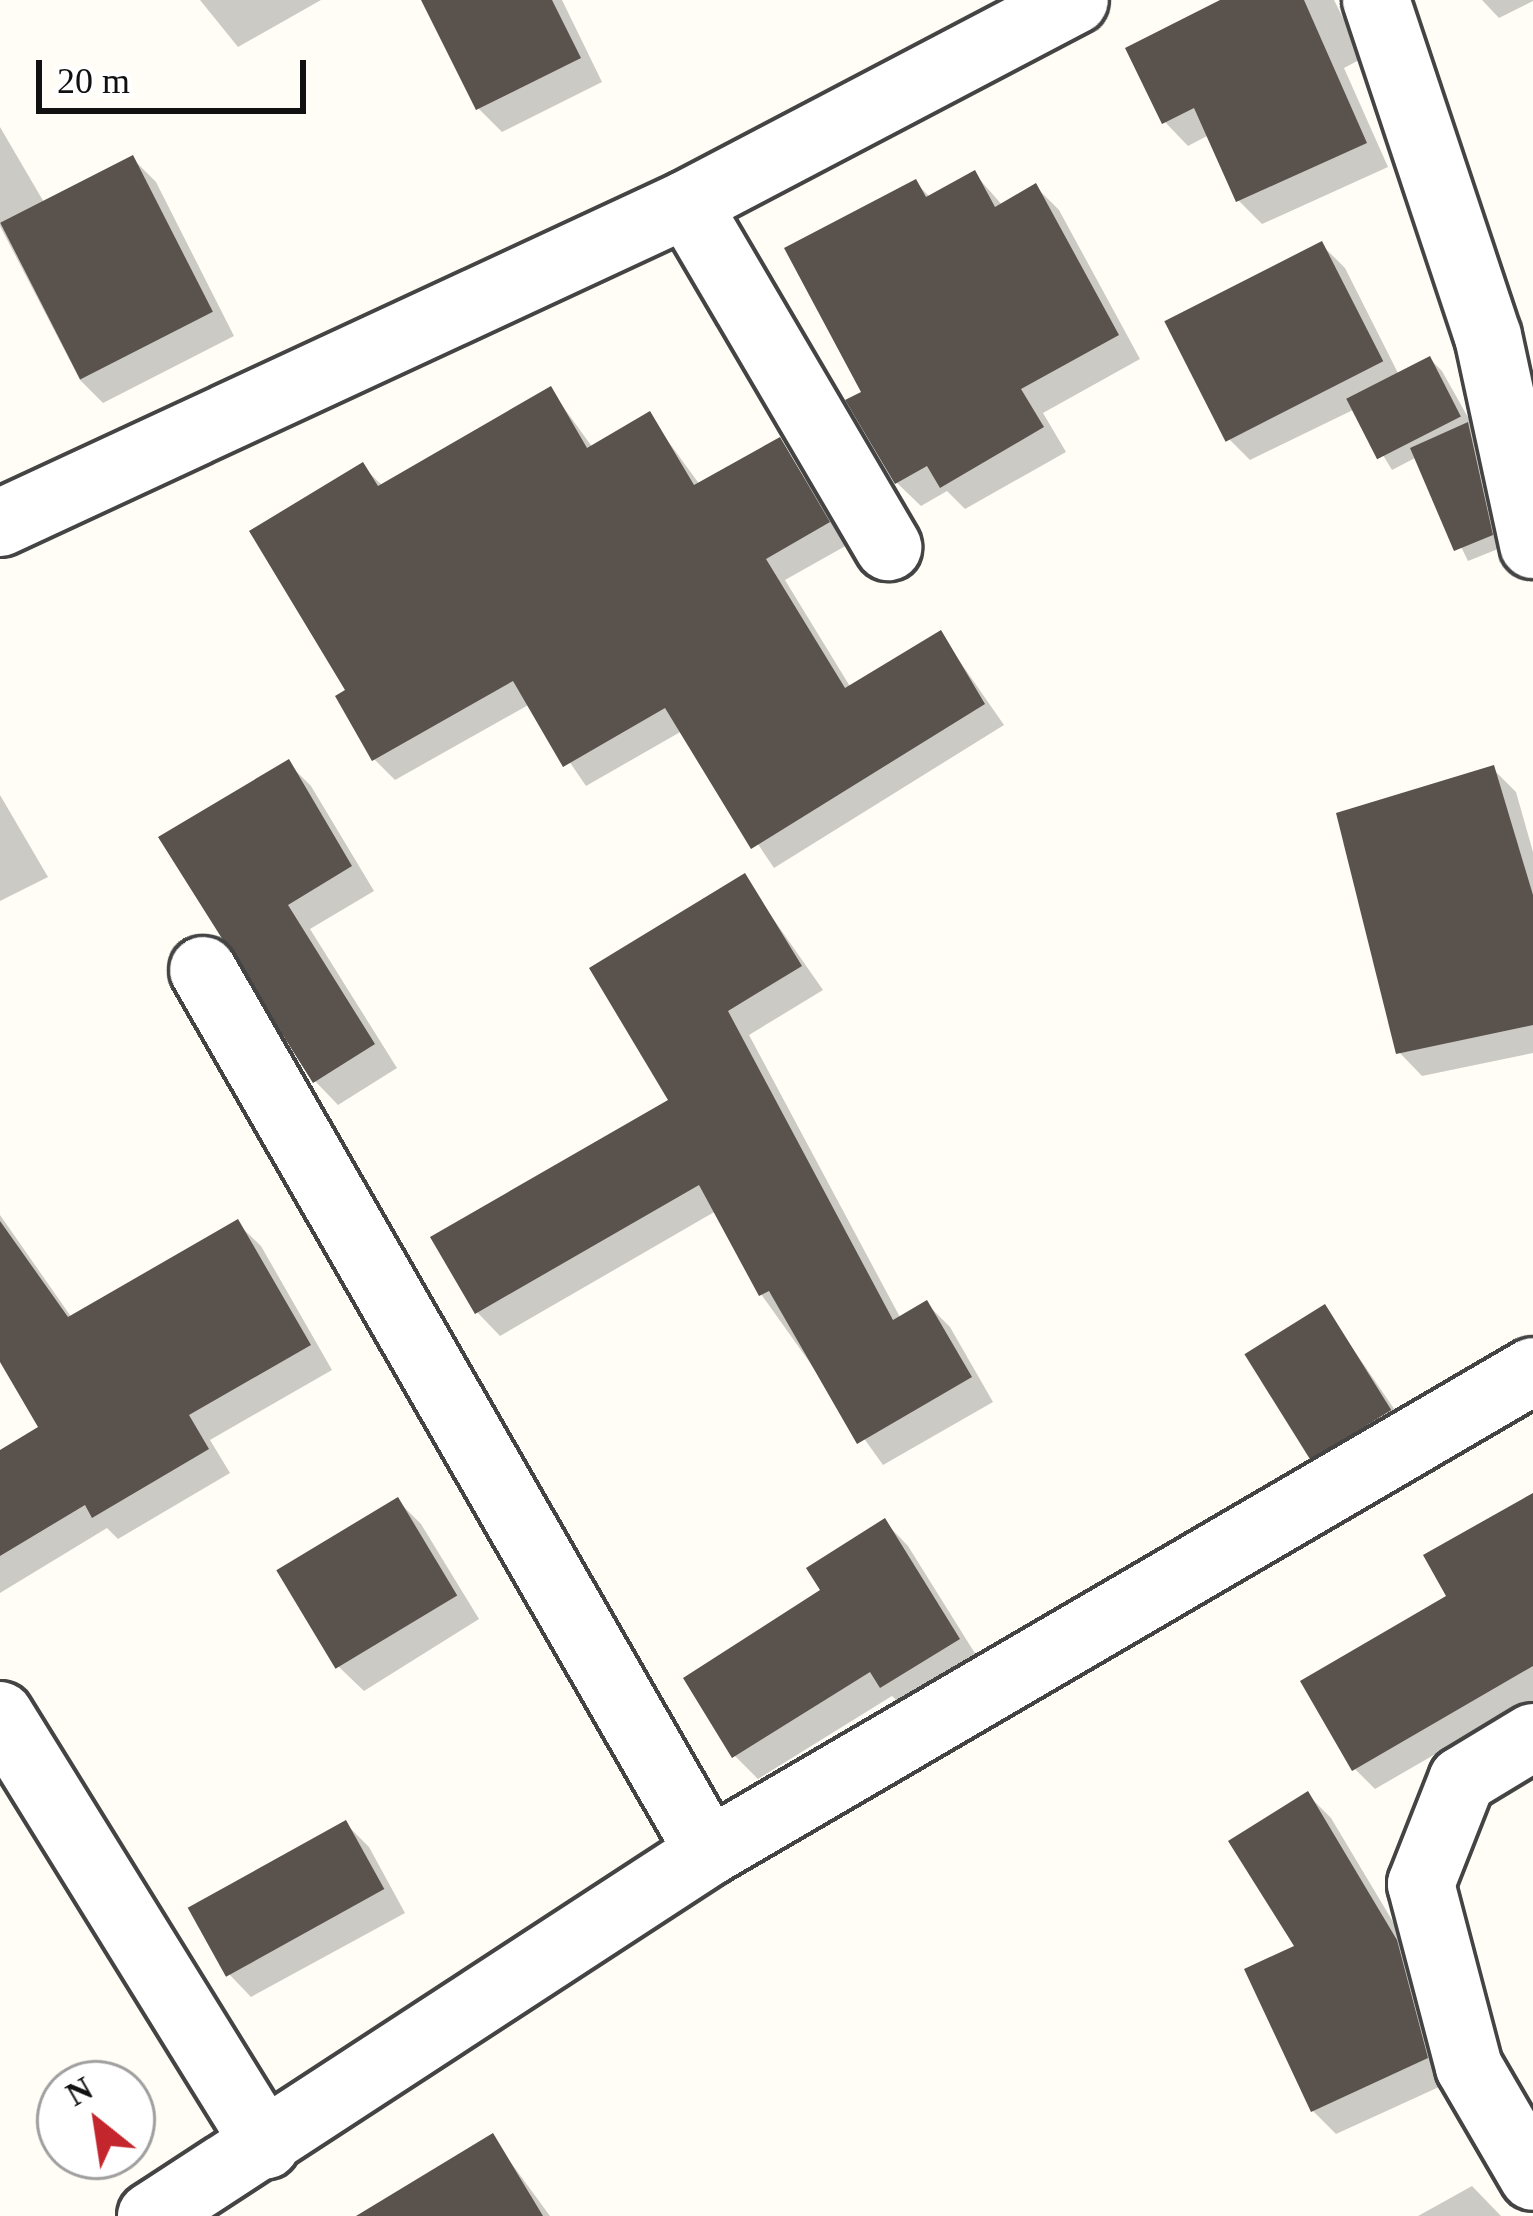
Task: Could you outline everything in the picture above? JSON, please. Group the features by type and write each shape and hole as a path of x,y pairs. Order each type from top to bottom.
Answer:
{"street":[{"path":"0,524 687,205 1075,0"},
{"path":"1376,0 1488,336 1533,545"},
{"path":"687,205 888,547"},
{"path":"203,970 709,1852"},
{"path":"151,2216 709,1852 1533,1371"},
{"path":"0,1715 266,2145"},
{"path":"1533,1737 1462,1780 1421,1884 1469,2067 1533,2177"}],"building":[{"path":"421,0 552,0 581,58 476,110"},
{"path":"1220,0 1304,0 1367,143 1236,202 1194,108 1162,124 1125,48"},
{"path":"133,155 213,312 80,379 0,223"},
{"path":"975,170 995,207 1036,183 1119,335 1021,389 1044,427 940,488 927,466 895,484 845,400 861,392 784,248 916,179 926,197"},
{"path":"1322,241 1383,361 1226,442 1164,321"},
{"path":"1430,356 1461,417 1377,459 1346,399"},
{"path":"551,386 587,448 650,411 694,485 780,437 830,522 766,559 845,688 941,630 985,704 751,849 665,708 563,767 513,681 372,761 335,696 345,690 249,531 363,462 378,486"},
{"path":"1468,422 1493,535 1454,551 1410,448"},
{"path":"289,759 352,866 288,905 375,1044 313,1083 158,837"},
{"path":"1494,765 1533,895 1533,1025 1396,1054 1336,813"},
{"path":"745,873 802,966 728,1011 893,1320 927,1300 972,1377 857,1444 769,1291 759,1296 699,1185 475,1314 430,1237 668,1100 589,968"},
{"path":"238,1219 311,1345 189,1415 209,1449 92,1518 85,1505 0,1556 0,1450 38,1427 0,1362 0,1221 68,1317"},
{"path":"1325,1304 1391,1410 1311,1460 1244,1354"},
{"path":"1533,1493 1533,1666 1352,1771 1300,1681 1446,1596 1423,1555"},
{"path":"398,1497 457,1596 336,1669 276,1570"},
{"path":"885,1518 960,1639 880,1688 870,1672 732,1758 683,1678 820,1590 806,1568"},
{"path":"1308,1791 1397,1940 1428,2058 1311,2112 1244,1969 1294,1946 1228,1841"},
{"path":"346,1820 384,1889 226,1977 188,1908"},
{"path":"493,2133 543,2216 356,2216"}]}
